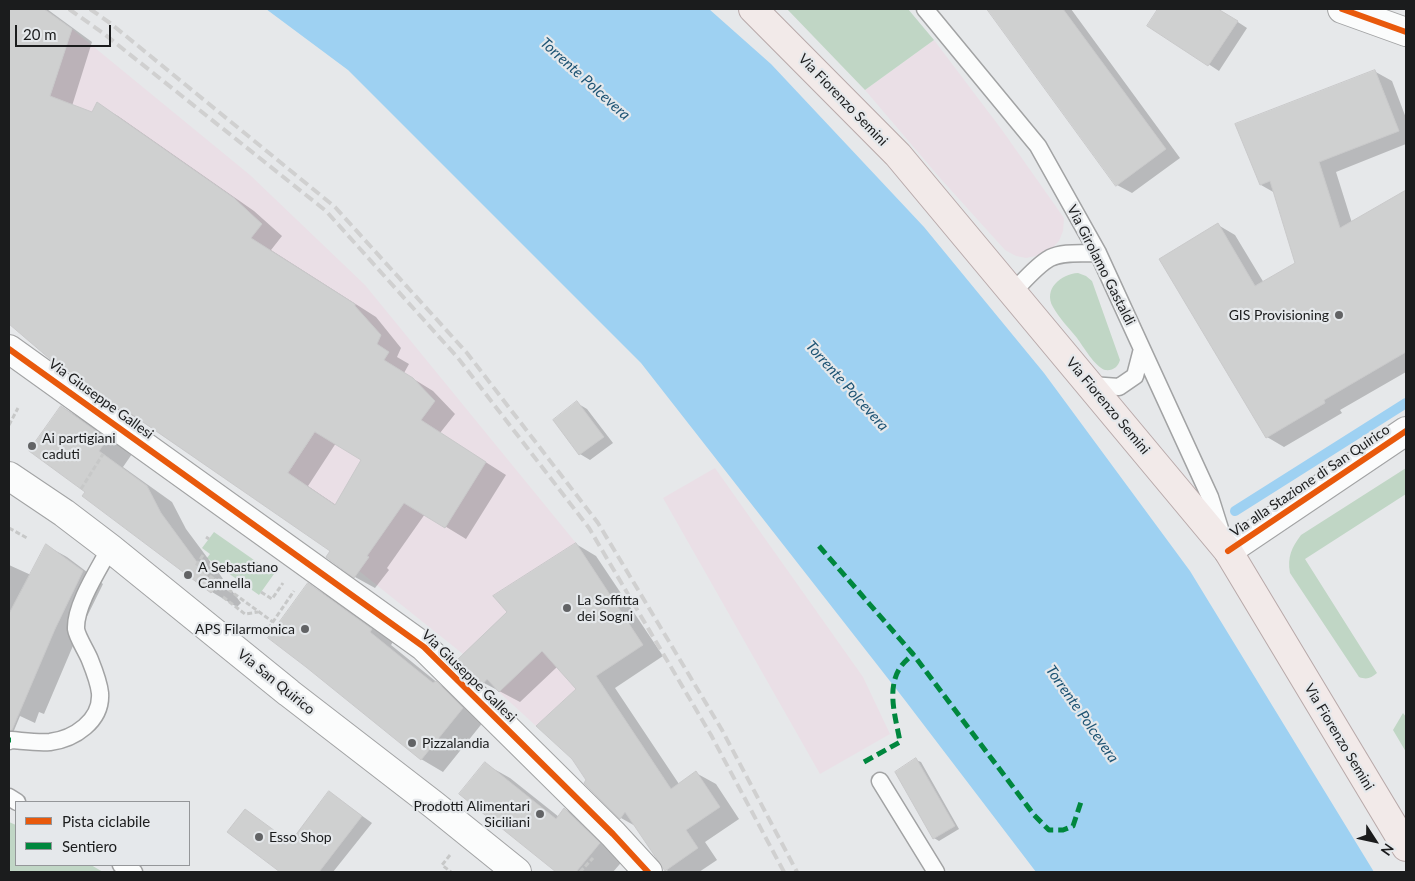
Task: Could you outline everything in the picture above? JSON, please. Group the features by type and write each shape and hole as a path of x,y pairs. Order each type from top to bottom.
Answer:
{"main road":[{"name":"Via Fiorenzo Semini","path":"753,9 898,155 1228,551 1406,847"}],"street":[{"path":"1342,9 1406,32"},
{"name":"Via Giuseppe Gallesi","path":"9,349 176,473 424,647 613,834 648,872"},
{"name":"Via alla Stazione di San Quirico","path":"1228,551 1406,431"},
{"name":"Via San Quirico","path":"9,476 64,513 110,548 288,693 434,805 517,872"}],"lane":[{"name":"Via Girolamo Gastaldi","path":"925,9 1038,146 1098,253 1210,497 1228,551"},
{"path":"1012,293 1050,258 1065,254 1098,253"},
{"path":"1091,385 1119,387 1135,376 1142,349"},
{"path":"9,741 47,742 61,740 76,734 87,726 97,711 100,694 91,661 76,629 82,601 110,548"},
{"path":"880,781 936,872"},
{"path":"123,866 134,872"}],"path":[{"path":"9,425 18,408"},
{"path":"77,494 107,449"},
{"path":"9,528 27,538"},
{"path":"203,555 196,566 273,622"},
{"path":"262,592 272,599 288,577"},
{"path":"217,593 245,614 259,612"},
{"path":"265,634 292,595"},
{"path":"442,865 451,872"}],"shaded area":[{"path":"72,29 250,175 365,285 576,543 643,645 576,689 536,726 499,692 463,654 359,571 369,557 288,473 297,459 28,259 9,241 9,216 36,150 50,96"},
{"path":"934,40 1002,130 1064,218 1063,231 1059,241 1046,254 1026,258 1016,256 1005,250 940,178 865,90"},
{"path":"715,468 863,677 890,734 820,774 663,498"}],"green space":[{"path":"787,9 908,9 934,40 865,90"},
{"path":"1078,273 1092,281 1120,360 1113,369 1105,370 1093,361 1053,307 1050,294 1055,284 1066,276"},
{"path":"1406,468 1406,494 1305,559 1377,673 1369,678 1362,678 1359,677 1290,573 1290,557 1301,535"},
{"path":"214,532 274,574 259,595 207,558 210,554 202,548"},
{"path":"1403,713 1406,717 1406,752 1393,730"},
{"path":"9,822 15,825 15,866 93,866 103,872 9,872"}],"water":[{"name":"Torrente Polcevera","path":"266,9 709,9 771,64 924,227 1044,373 1190,571 1374,872 1036,872 904,699 641,363 348,70"}],"building":[{"path":"9,9 44,9 72,29 50,96 92,112 97,102 234,198 262,224 251,238 355,304 381,335 377,344 389,352 384,360 413,378 435,401 421,420 486,462 445,528 404,503 354,578 326,557 330,551 127,411 125,413 79,380 81,378 57,365 9,324","holes":["315,432 361,460 335,505 288,473"]},
{"path":"987,9 1063,9 1166,149 1116,186"},
{"path":"1158,9 1218,9 1238,21 1208,66 1147,26"},
{"path":"1375,70 1399,131 1319,162 1340,228 1406,190 1406,352 1324,400 1325,403 1266,438 1159,259 1218,223 1255,286 1295,263 1270,181 1260,185 1235,124"},
{"path":"577,401 604,437 579,455 553,420"},
{"path":"61,406 107,439 99,451 147,486 161,513 216,588 211,593 82,496 85,492 29,451"},
{"path":"576,543 643,645 596,676 671,789 696,771 720,807 686,830 698,848 665,871 625,812 620,819 584,783 586,780 572,759 536,726 576,689 542,651 499,692 487,679 483,684 458,659 507,612 493,596"},
{"path":"46,544 83,571 55,629 12,730 9,731 9,614"},
{"path":"308,583 372,629 370,632 433,683 436,681 463,708 421,760 268,638"},
{"path":"916,758 955,826 933,839 895,772"},
{"path":"485,762 556,819 564,808 600,843 576,872 556,872 459,794"},
{"path":"329,791 362,816 319,872 280,872 227,832 245,809 290,842"}],"waterway":[{"path":"1235,511 1406,403"}],"railway":[{"path":"69,9 103,33 326,211 458,358 589,528 711,735 784,872"},
{"path":"90,9 110,23 335,207 467,353 598,523 722,730 797,872"}],"marked path":[{"path":"819,546 913,654 1034,815 1049,830 1063,830 1073,826 1082,799"},
{"path":"864,762 900,742 894,713 894,683 902,665 913,654"}],"cycle path":[{"path":"1342,9 1406,32"},
{"path":"9,349 424,647 613,834 648,872"},
{"path":"1228,551 1406,431"}],"place":[{"name":"GIS Provisioning","path":"1339,315"},
{"name":"Ai partigiani caduti","path":"32,446"},
{"name":"A Sebastiano Cannella","path":"188,575"},
{"name":"La Soffitta dei Sogni","path":"567,608"},
{"name":"APS Filarmonica","path":"305,629"},
{"name":"Pizzalandia","path":"412,743"},
{"name":"Prodotti Alimentari Siciliani","path":"540,814"},
{"name":"Esso Shop","path":"259,837"}]}
